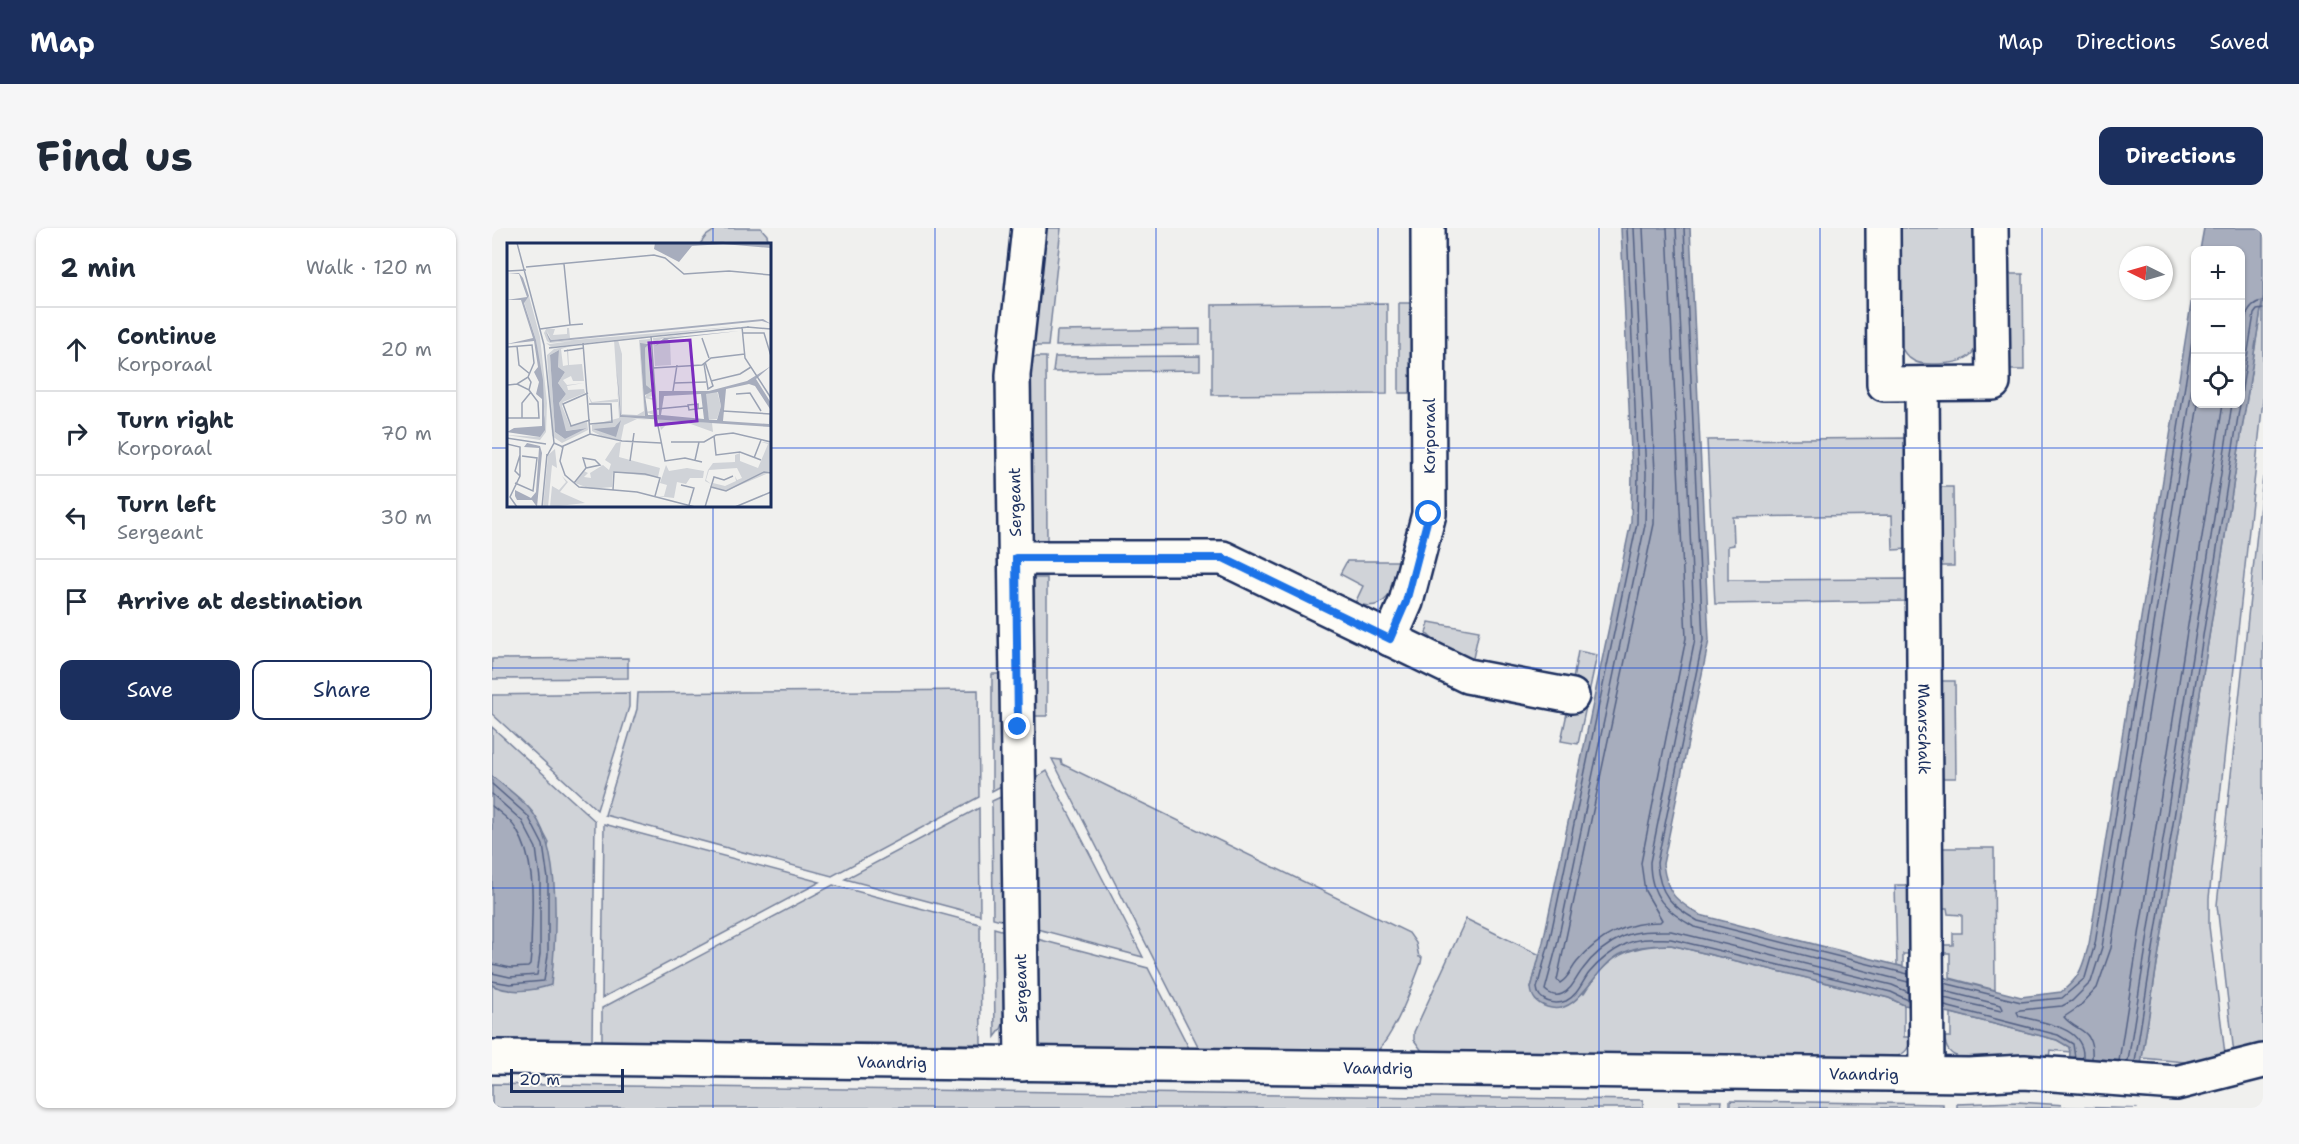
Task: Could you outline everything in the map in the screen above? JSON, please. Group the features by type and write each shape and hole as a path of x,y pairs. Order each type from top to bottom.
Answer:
{"street":[{"name":"Sergeant","path":"1022,1064 1013,375 1029,228"},
{"name":"Korporaal","path":"1390,639 1406,602 1429,514 1428,228"},
{"path":"1883,228 1884,384 1993,383 1991,228"},
{"name":"Maarschalk","path":"1922,384 1927,1074"},
{"path":"1016,558 1223,558 1467,676 1572,696"},
{"name":"Vaandrig","path":"492,1057 1927,1074 2045,1073 2164,1083 2200,1078 2263,1061"}],"shaded area":[{"path":"718,228 761,228 767,235 769,243 701,243 706,236"},
{"path":"1045,228 1061,228 1048,346 1032,346"},
{"path":"1897,228 1978,228 1978,344 1967,358 1951,363 1923,364 1911,359 1901,348"},
{"path":"2007,274 2023,274 2024,370 2007,370"},
{"path":"2263,297 2263,400 2209,898 2209,926 2225,1054 2185,1062 2142,1058"},
{"path":"1387,303 1387,394 1212,395 1212,305"},
{"path":"1399,303 1413,303 1414,393 1399,393"},
{"path":"1200,329 1200,344 1056,346 1057,331"},
{"path":"1200,356 1200,370 1053,372 1055,357"},
{"path":"1030,357 1046,357 1047,542 1031,542"},
{"path":"1907,438 1908,549 1893,550 1892,515 1733,517 1734,545 1728,546 1728,580 1908,579 1908,601 1715,604 1707,440"},
{"path":"2263,477 2263,1047 2234,1054 2217,905"},
{"path":"1937,487 1953,487 1954,566 1937,566"},
{"path":"1347,561 1402,561 1389,596 1376,605 1366,606 1355,603 1363,586 1340,574"},
{"path":"1031,578 1047,578 1047,716 1033,716"},
{"path":"1429,622 1479,631 1473,658 1469,659 1439,645 1426,633"},
{"path":"1578,651 1597,655 1578,744 1561,741 1567,713 1571,714 1578,681 1573,680"},
{"path":"628,658 628,678 492,679 492,659"},
{"path":"992,674 1003,674 1003,785 992,791"},
{"path":"1938,681 1955,681 1956,778 1939,778"},
{"path":"978,690 979,797 832,876 605,815 637,709 638,693"},
{"path":"629,693 629,707 597,810 492,714 492,695"},
{"path":"492,727 595,821 592,1041 492,1039 492,985 496,987 549,843 533,813 492,776"},
{"path":"1052,759 1061,760 1062,764 1409,933 1416,943 1419,957 1422,957 1421,963 1401,1012 1381,1047 1374,1054 1200,1050"},
{"path":"1047,771 1143,957 1037,929 1034,779"},
{"path":"1003,796 1005,921 993,918 992,801"},
{"path":"979,808 980,915 845,879"},
{"path":"604,824 820,882 602,998"},
{"path":"1940,848 1994,848 1995,990 1950,978 1950,953 1944,953 1942,945 1953,945 1953,933 1962,933 1962,915 1948,914 1947,908 1941,908"},
{"path":"833,885 980,924 981,1044 602,1041 602,1008"},
{"path":"1895,885 1911,885 1912,934 1909,954 1903,954 1903,967 1897,965"},
{"path":"1466,919 1540,955 1531,988 1584,993 1601,970 1620,955 1643,947 1671,945 1889,998 1904,1005 1904,1037 1910,1037 1908,1048 1901,1055 1894,1057 1425,1055 1414,1040 1414,1032"},
{"path":"994,928 1005,931 1006,1017 995,1037"},
{"path":"1037,939 1148,968 1190,1050 1037,1049"},
{"path":"1951,1013 2057,1040 2069,1047 2070,1052 2050,1050 2049,1058 1958,1057 1949,1051 1945,1041 1945,1037 1951,1037"},
{"path":"492,1084 1643,1100 1643,1108 492,1108"},
{"path":"1679,1101 1722,1101 1721,1108 1679,1108"},
{"path":"1730,1101 1943,1104 1943,1108 1730,1108"},
{"path":"2018,1102 2065,1105 2065,1108 1957,1108 1957,1104"}],"water":[{"path":"1621,228 1690,228 1709,640 1663,864 1667,883 1678,900 1700,915 2021,997 2061,992 2077,976 2089,944 2191,304 2191,408 2245,408 2245,246 2201,246 2204,228 2263,228 2263,297 2142,1058 2137,1108 2065,1108 2070,1052 2069,1047 2057,1040 1951,1013 1904,1005 1889,998 1671,945 1641,947 1614,958 1584,992 1567,1006 1547,1007 1534,998 1531,988 1543,942 1631,522 1632,474"},
{"path":"492,776 533,813 549,850 555,896 553,966 551,985 537,989 513,991 492,985"}],"pier":[{"path":"2066,1058 2144,1065 2140,1108 2062,1106"}],"route":[{"path":"1018,727 1016,558 1223,558 1390,639 1406,602 1429,514"}]}
